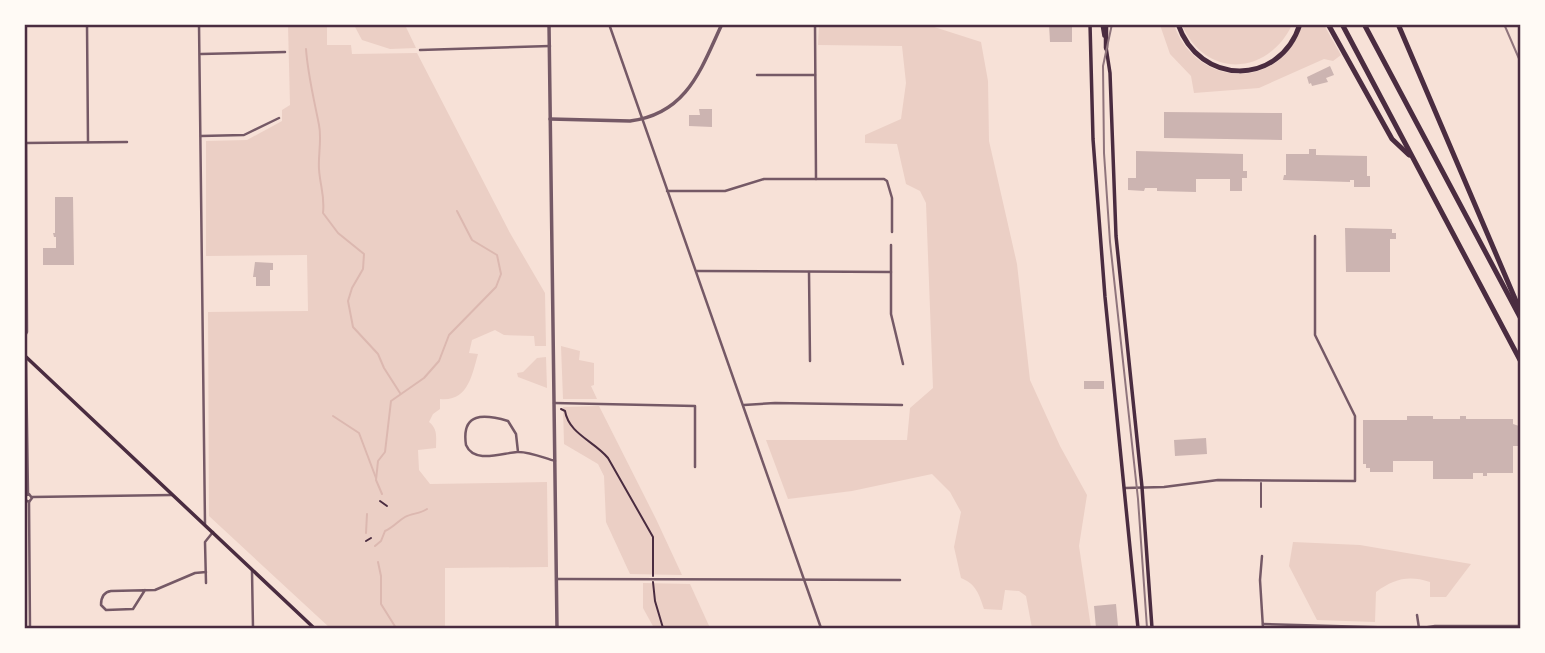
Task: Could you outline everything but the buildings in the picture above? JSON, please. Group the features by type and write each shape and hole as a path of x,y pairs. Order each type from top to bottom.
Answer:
{"highway":[{"path":"1104,24 1106,48"},
{"path":"1178,24 1189,47 1199,57 1220,68 1240,71 1256,69 1281,56 1294,40 1300,24"},
{"path":"1328,24 1392,139 1413,159"},
{"path":"1342,24 1521,360"},
{"path":"1364,24 1521,317"},
{"path":"1398,24 1521,311"}],"main road":[{"path":"1090,24 1093,139 1105,297 1138,628"},
{"path":"1106,48 1110,73 1115,236 1142,487 1152,628"},
{"path":"25,356 314,628"}],"street":[{"path":"87,24 88,142"},
{"path":"199,24 205,524"},
{"path":"550,24 557,628"},
{"path":"609,24 821,628"},
{"path":"550,119 630,121 641,120 663,111 677,102 693,84 722,24"},
{"path":"814,24 816,179"},
{"path":"420,50 550,46"},
{"path":"200,54 285,52"},
{"path":"757,75 815,75"},
{"path":"201,136 244,135 279,118"},
{"path":"24,338 27,332 25,143 127,142"},
{"path":"667,191 724,191 756,180 887,181 892,198 892,232"},
{"path":"1125,488 1206,481 1355,481 1355,416 1315,335 1315,236"},
{"path":"891,245 891,314 903,363"},
{"path":"697,271 891,272"},
{"path":"809,272 810,362"},
{"path":"25,356 30,628"},
{"path":"554,403 695,406 695,467"},
{"path":"744,405 902,404"},
{"path":"518,452 516,434 508,421 483,416 468,424 465,440 469,451 491,456 518,452 555,461"},
{"path":"26,498 172,495"},
{"path":"206,583 205,542 213,532"},
{"path":"1262,556 1260,580 1263,626 1405,628"},
{"path":"252,571 253,628"},
{"path":"145,590 133,609 106,610 101,605 103,596 108,592 145,590 155,590 195,573 206,572"},
{"path":"556,579 900,580"},
{"path":"1417,615 1421,628 1521,626"}],"lane":[{"path":"1261,481 1261,507"}],"path":[{"path":"561,408 574,430 608,458 653,537 653,575"},
{"path":"380,501 387,506"},
{"path":"366,541 371,538"},
{"path":"652,581 654,601 663,628"}],"shaded area":[{"path":"1182,24 1292,25 1281,42 1268,54 1253,62 1237,64 1221,62 1206,55 1193,43"},
{"path":"288,25 327,25 327,45 351,45 352,54 417,53 510,233 545,293 546,346 535,346 534,336 504,335 495,330 472,340 469,353 478,354 467,386 457,396 440,399 440,409 433,414 429,422 435,430 436,448 418,450 419,470 430,484 547,482 548,567 445,568 445,628 330,628 209,516 208,312 308,311 307,255 206,256 206,141 247,140 282,121 282,110 290,105"},
{"path":"354,25 405,25 416,48 390,49 362,40"},
{"path":"819,25 928,25 981,42 988,81 989,141 1017,264 1030,380 1060,446 1087,495 1079,546 1091,628 1032,628 1026,596 1019,591 1005,590 1002,610 984,609 976,590 961,578 954,547 961,512 950,492 932,474 852,491 788,499 766,440 907,440 910,408 933,388 926,203 920,191 906,184 897,144 865,143 865,135 901,119 906,83 902,46 818,45"},
{"path":"1160,25 1174,25 1185,46 1201,61 1219,71 1239,74 1258,71 1276,62 1291,47 1302,25 1324,25 1341,55 1333,61 1324,59 1259,88 1194,93 1191,76 1170,54"},
{"path":"561,346 580,351 579,360 594,363 594,385 591,386 597,399 563,399"},
{"path":"546,357 547,388 518,377 517,373 523,372 537,358"},
{"path":"599,406 682,575 630,574 606,522 604,476 598,464 564,444 563,407"},
{"path":"1293,542 1360,545 1471,564 1446,597 1430,597 1430,582 1402,580 1376,592 1375,622 1317,620 1289,566"},
{"path":"643,583 690,584 710,628 654,628 643,608"}],"waterway":[{"path":"306,49 320,130 319,169 323,213 338,233 364,254 363,269 348,301 353,327 378,354 400,393"},
{"path":"382,494 376,480 378,461 385,452 391,401 424,378 439,361 449,335 496,287 501,274 497,255 472,240 457,211"},
{"path":"333,416 359,433 376,478"},
{"path":"375,546 381,541 385,531 405,517 427,509"},
{"path":"366,533 367,514"},
{"path":"378,562 381,604 396,628"}],"tram line":[{"path":"1112,24 1103,66 1104,153 1110,242 1138,499 1147,628"}],"railway":[{"path":"1504,24 1520,61"}]}
